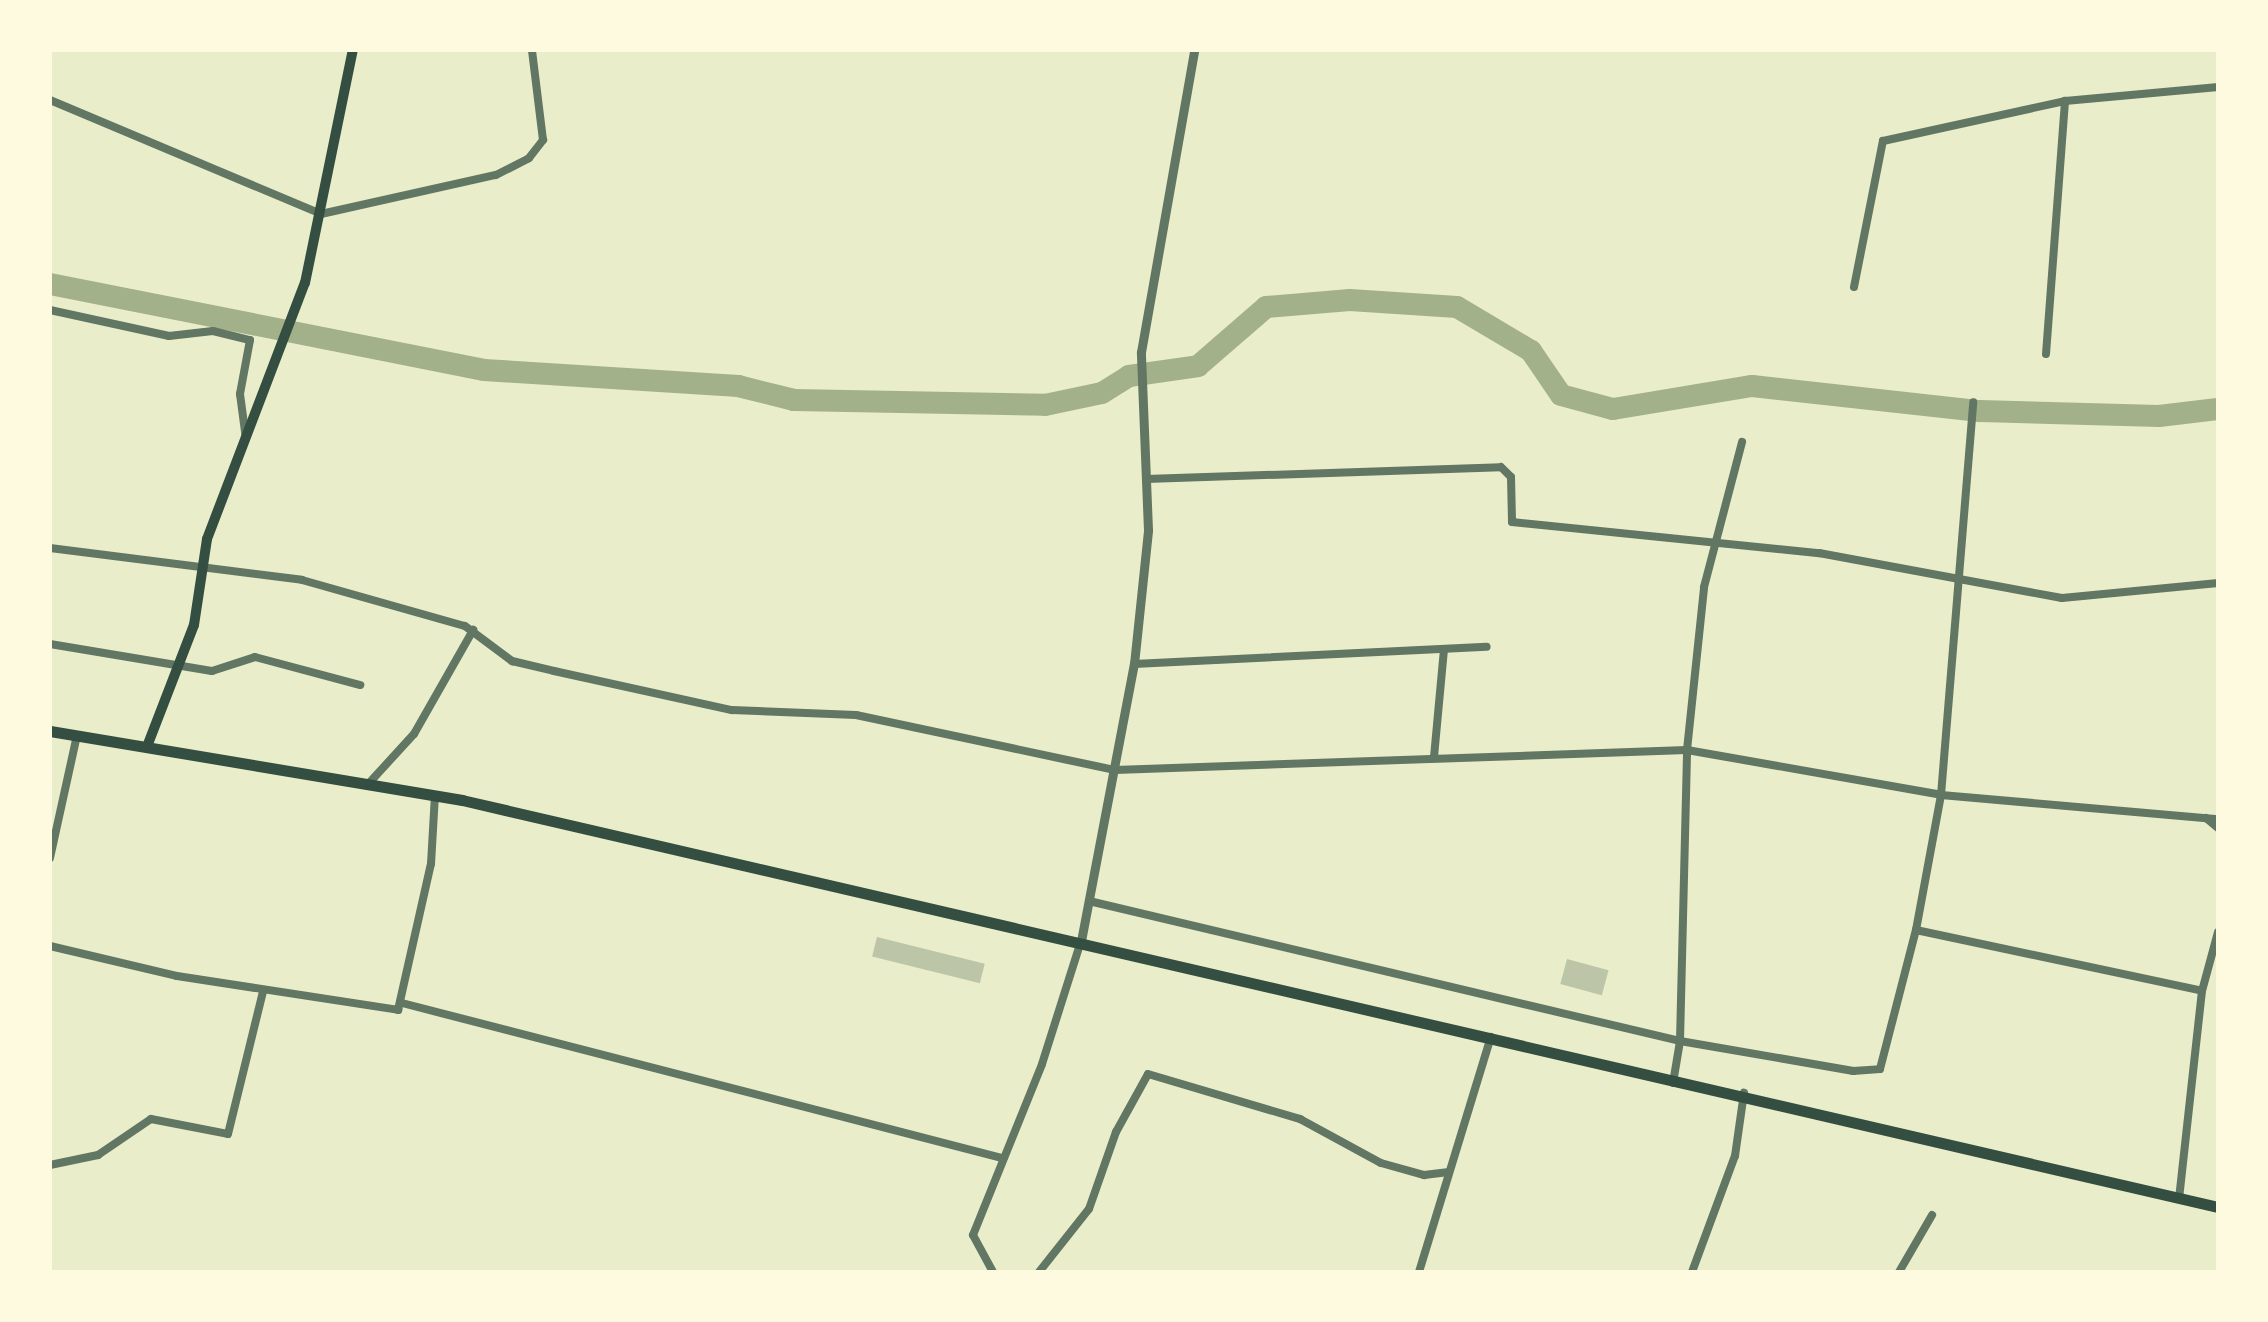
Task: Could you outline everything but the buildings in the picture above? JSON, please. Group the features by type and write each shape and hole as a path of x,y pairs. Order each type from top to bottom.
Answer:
{"main road":[{"path":"148,744 182,661 200,602 200,564 291,322 322,214 353,50"},
{"path":"50,730 435,795 1080,941 1673,1083 1744,1093 2218,1208"}],"street":[{"path":"50,100 322,214 496,175 529,158 543,140 532,50"},
{"path":"993,1272 973,1236 1042,1064 1080,941 1134,664 1146,479 1140,366 1194,50"},
{"path":"1854,287 1883,141 2065,102 2218,88"},
{"path":"2046,354 2065,102"},
{"path":"50,310 169,336 213,331 250,340 240,394 246,438"},
{"path":"1090,901 1680,1041 1854,1071 1880,1069 1916,930 1942,795 1972,402"},
{"path":"1673,1083 1680,1041 1687,750 1716,540 1742,442"},
{"path":"1146,479 1501,467 1511,477 1512,522 1716,540 1907,566 2062,598 2218,583"},
{"path":"50,548 200,564 302,580 473,630 512,661 554,671 732,710 856,715 1115,770 1687,750 1942,795 2218,819"},
{"path":"370,782 414,734 473,630"},
{"path":"50,644 222,670 255,657 360,685"},
{"path":"1134,664 1487,647"},
{"path":"1434,757 1444,649"},
{"path":"50,858 77,734"},
{"path":"50,946 262,991 390,1012 402,1003 430,864 435,795"},
{"path":"2206,818 2218,828"},
{"path":"1916,930 2202,991"},
{"path":"2179,1198 2202,991 2218,932"},
{"path":"50,1165 98,1155 151,1119 228,1134 262,991"},
{"path":"402,1003 1002,1158"},
{"path":"1419,1272 1491,1037"},
{"path":"1039,1272 1089,1208 1116,1132 1148,1074 1300,1119 1380,1164 1424,1175 1450,1172"},
{"path":"1692,1272 1736,1156 1744,1093"},
{"path":"1899,1272 1932,1215"}],"waterway":[{"path":"50,284 484,370 738,386 794,400 1045,405 1102,393 1129,376 1198,366 1266,307 1350,300 1457,307 1531,351 1561,395 1613,409 1752,386 1980,411 2159,416 2218,409"}]}
